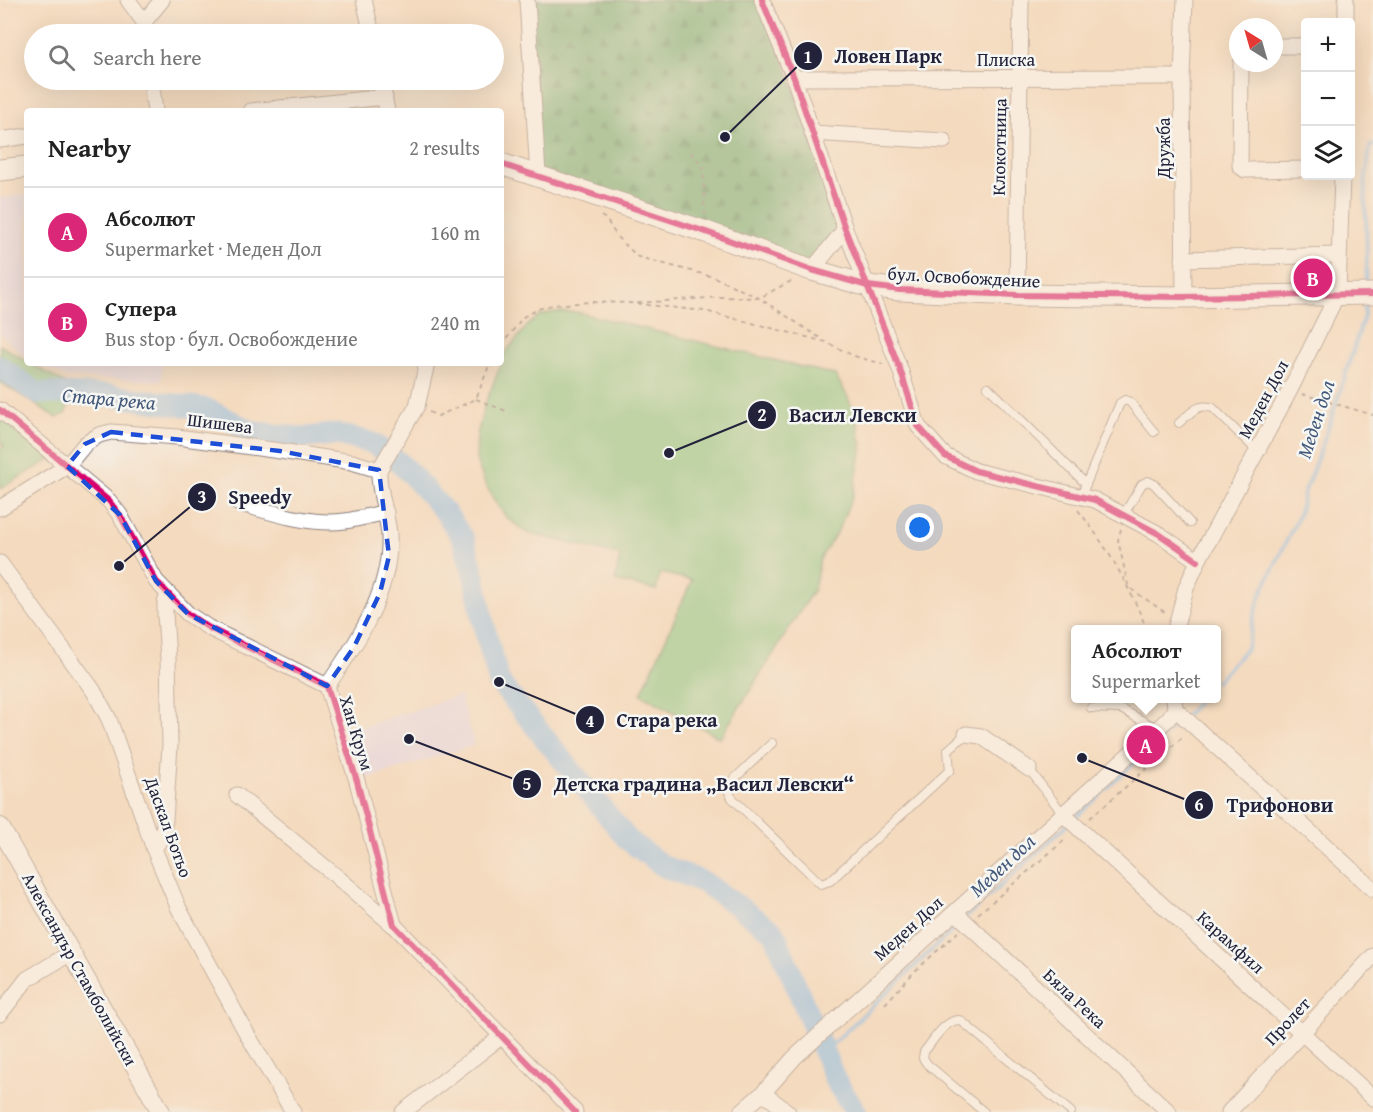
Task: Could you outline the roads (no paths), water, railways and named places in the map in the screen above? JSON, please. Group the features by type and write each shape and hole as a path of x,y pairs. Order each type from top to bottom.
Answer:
{"main road":[{"name":"бул. Освобождение","path":"504,165 812,270 868,286 900,291 1184,297 1373,294"},
{"path":"0,170 24,167"}],"street":[{"path":"128,0 143,24"},
{"path":"147,24 162,0"},
{"path":"364,0 370,24"},
{"path":"527,0 538,175"},
{"path":"762,0 794,78 845,229 900,369 918,426 945,456 976,471 1064,492 1083,490 1095,500 1124,514 1198,561"},
{"name":"Клокотница","path":"1017,295 1021,0"},
{"name":"Дружба","path":"1184,297 1182,77 1185,0"},
{"path":"1346,0 1346,18"},
{"path":"1283,46 1301,46"},
{"path":"1241,72 1240,166 1245,170 1301,169"},
{"name":"Плиска","path":"794,78 1182,77"},
{"path":"152,90 155,108"},
{"path":"309,108 386,104"},
{"path":"812,133 944,141"},
{"path":"0,140 24,136"},
{"name":"Меден Дол","path":"1176,625 1186,588 1198,561 1343,293 1339,255 1342,180"},
{"path":"812,270 845,229"},
{"path":"1183,259 1339,255"},
{"path":"327,686 354,647 380,593 389,555 386,512 379,481 381,467 417,406 426,366"},
{"name":"Хан Крум","path":"0,411 109,501 120,516 156,581 188,614 209,627 327,686 357,781 394,925 575,1112"},
{"name":"Шишева","path":"0,508 67,465 85,444 99,435 111,432 177,437 381,467"},
{"path":"238,502 269,511 325,522 344,521 386,512"},
{"name":"Даскал Ботьо","path":"0,563 40,615 99,700 109,719 154,849 178,909 293,1112"},
{"path":"154,849 161,838 165,820 170,745 165,614 168,594"},
{"path":"1182,714 1373,889"},
{"name":"Меден Дол","path":"741,1112 763,1093 795,1057 853,1004 962,919 1071,821 1158,729 1182,714"},
{"path":"966,734 981,736 1029,769"},
{"path":"237,795 394,925"},
{"name":"Карамфил","path":"1071,821 1373,1098"},
{"name":"Александър Стамболийски","path":"0,827 160,1112"},
{"name":"Бяла Река","path":"962,919 1169,1112"},
{"path":"0,1014 27,979 71,953"},
{"name":"Пролет","path":"1229,1112 1373,956"},
{"path":"403,1112 502,1036"},
{"path":"763,1093 788,1112"}],"lane":[{"path":"988,387 1083,490 1120,403 1125,400 1130,402 1154,432"},
{"path":"1179,423 1198,407 1214,408 1257,451"},
{"path":"1124,514 1142,484 1148,482 1154,484 1190,524"},
{"path":"1091,708 1121,709 1158,729"},
{"path":"772,743 732,781 728,790 732,798 821,884 830,881 950,770 948,750 966,734"},
{"path":"1029,769 1071,821"},
{"path":"984,1112 927,1064 923,1058 924,1052 948,1023 955,1019 960,1020 1071,1112"}],"waterway":[{"name":"Меден дол","path":"1366,286 1365,184 1370,147 1373,145"},
{"name":"Меден дол","path":"1221,677 1247,648 1261,594 1299,515 1304,493 1326,435 1364,316 1365,300"},
{"name":"Стара река","path":"0,367 37,393 107,395 207,409 253,432 304,438 336,434 372,443 394,458 445,512 463,538 499,682 628,840 663,866 705,883 774,932 836,1082 856,1112"},
{"name":"Меден дол","path":"1186,715 1197,703"},
{"name":"Меден дол","path":"1074,819 1180,720"},
{"name":"Меден дол","path":"965,918 1068,824"},
{"name":"Меден дол","path":"823,1053 960,923"}],"place":[{"name":"Ловен Парк","path":"725,137"},
{"name":"Супера","path":"1313,278"},
{"name":"Васил Левски","path":"669,453"},
{"name":"Speedy","path":"119,566"},
{"name":"Стара река","path":"499,682"},
{"name":"Детска градина „Васил Левски“","path":"409,739"},
{"name":"Абсолют","path":"1146,745"},
{"name":"Трифонови","path":"1082,758"}]}
